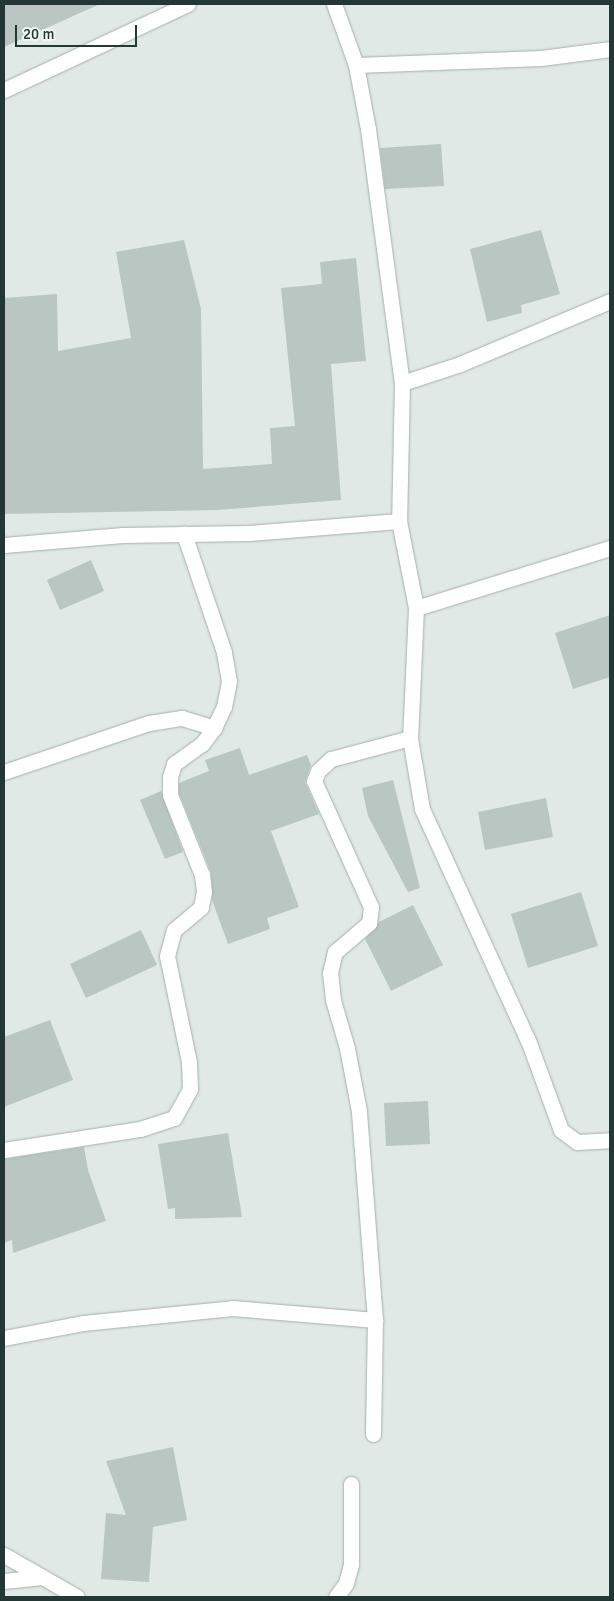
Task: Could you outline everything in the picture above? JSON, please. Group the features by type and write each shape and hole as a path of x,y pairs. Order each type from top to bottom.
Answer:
{"street":[{"path":"4,90 188,4"},
{"path":"334,4 356,65 368,129 402,383 399,521 416,608 410,738 422,810 528,1040 561,1130 577,1142 610,1140"},
{"path":"356,65 541,58 610,49"},
{"path":"402,383 460,364 610,301"},
{"path":"4,544 123,535 184,534 399,521"},
{"path":"4,1150 140,1129 174,1118 190,1090 189,1062 167,956 174,930 200,907 204,891 202,875 170,795 170,777 174,764 202,744 214,728 224,707 229,681 224,652 184,534"},
{"path":"416,608 610,548"},
{"path":"5,769 150,723 182,718 214,728"},
{"path":"373,1434 374,1320 359,1111 347,1048 333,1000 330,973 335,952 370,923 371,907 314,781 318,771 332,758 410,738"},
{"path":"4,1338 83,1322 232,1308 374,1320"},
{"path":"336,1597 346,1583 351,1564 351,1484"},
{"path":"4,1555 77,1597"},
{"path":"4,1581 42,1577"}],"building":[{"path":"4,4 100,4 4,47"},
{"path":"441,144 444,186 385,189 380,148"},
{"path":"541,230 560,294 521,305 522,313 487,322 470,249"},
{"path":"184,240 201,309 203,469 272,464 270,428 295,426 281,288 322,284 320,262 356,258 366,361 331,364 341,500 218,510 4,514 4,298 57,294 58,351 131,338 116,252"},
{"path":"91,560 104,591 60,610 47,580"},
{"path":"610,615 610,677 573,689 555,633"},
{"path":"240,748 249,775 307,755 311,765 305,782 319,814 271,831 299,907 267,918 270,929 228,944 212,900 211,872 179,793 179,783 209,771 205,760"},
{"path":"393,780 420,888 408,892 368,816 362,788"},
{"path":"161,791 183,852 165,859 140,800"},
{"path":"546,798 553,837 485,850 478,812"},
{"path":"581,892 598,946 528,968 511,914"},
{"path":"413,905 443,965 391,991 365,939 379,922"},
{"path":"141,930 157,965 86,998 70,964"},
{"path":"50,1020 73,1080 4,1107 4,1037"},
{"path":"428,1101 430,1144 386,1146 384,1103"},
{"path":"228,1133 242,1217 175,1219 175,1208 168,1209 158,1144"},
{"path":"84,1147 88,1170 106,1221 13,1253 12,1240 4,1243 4,1159"},
{"path":"173,1447 187,1520 153,1527 149,1582 101,1579 106,1513 126,1515 106,1461"}]}
